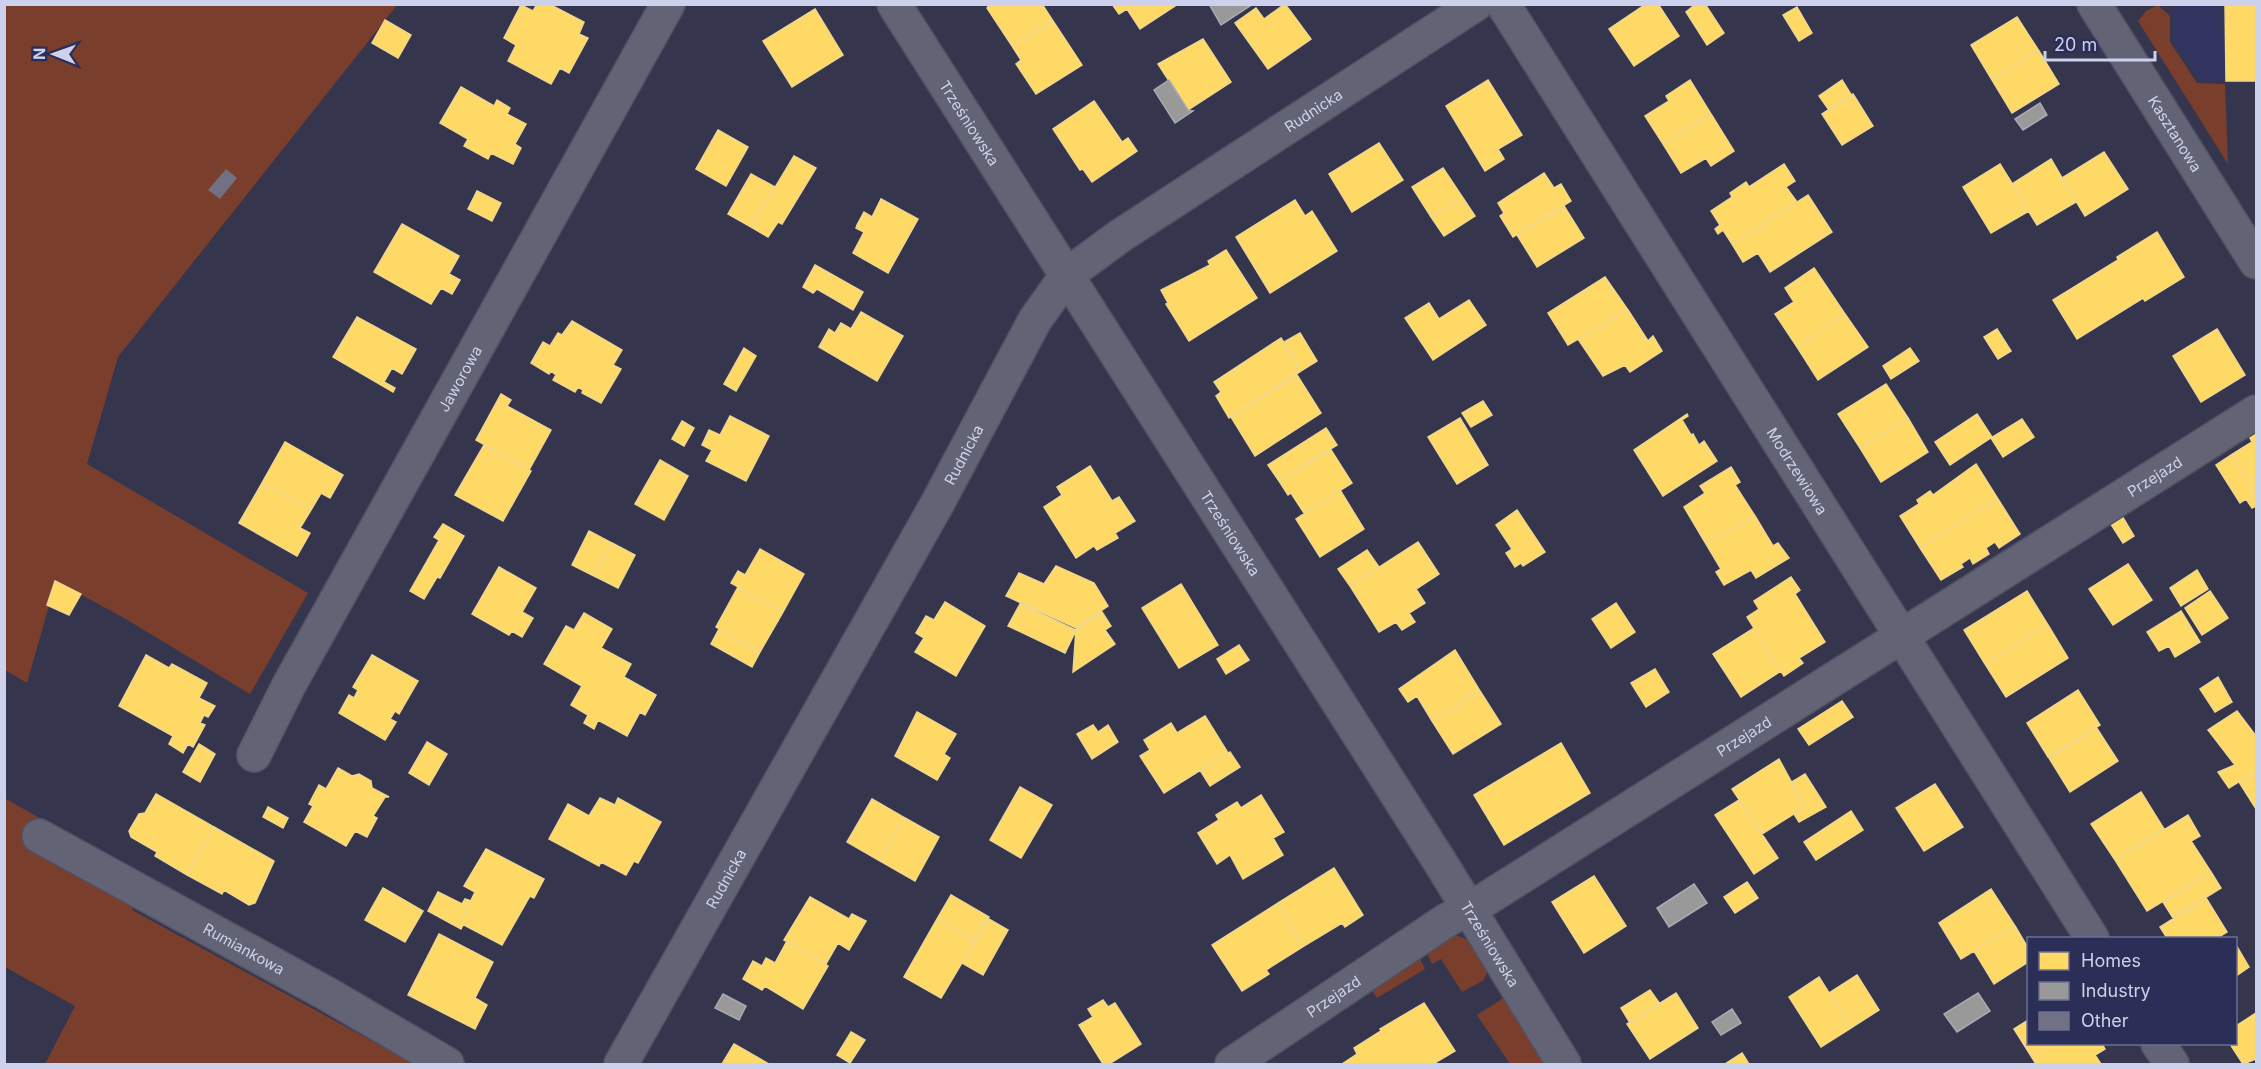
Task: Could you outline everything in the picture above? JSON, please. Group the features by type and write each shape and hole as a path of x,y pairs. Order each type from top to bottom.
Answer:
{"street":[{"name":"Jaworowa","path":"254,755 288,685 668,4"},
{"name":"Trześniowska","path":"894,4 929,64 1067,275 1468,909 1564,1065"},
{"name":"Rudnicka","path":"621,1065 936,506 1035,320 1067,275 1120,236 1476,4"},
{"name":"Modrzewiowa","path":"1503,4 2091,937"},
{"name":"Kasztanowa","path":"2094,4 2256,262"},
{"name":"Przejazd","path":"1232,1065 1447,920 1468,909 2256,412"},
{"name":"Rumiankowa","path":"39,836 329,995 447,1065"},
{"path":"2159,1045 2172,1065"}],"shaded area":[{"path":"5,5 397,5 118,357 87,464 308,593 250,694 124,618 56,581 27,683 5,670"},
{"path":"2158,5 2170,16 2170,42 2197,83 2225,84 2228,164 2138,21 2146,11"},
{"path":"2173,5 2222,5 2224,81 2199,81 2173,41"},
{"path":"4,798 149,879 132,910 414,1064 45,1064 75,1006 5,967"},
{"path":"1453,935 1470,942 1488,969 1484,980 1462,992 1441,959 1432,964 1425,949"},
{"path":"1418,955 1425,969 1377,998 1370,987"},
{"path":"1505,997 1548,1064 1510,1064 1477,1015"}],"building: Homes":[{"path":"537,4 549,4 584,22 579,34 588,38 569,73 560,68 551,84 508,61 516,45 504,38 521,5 533,11"},
{"path":"990,4 1042,4 1053,21 1012,46 987,8"},
{"path":"1112,4 1178,4 1140,29 1127,9 1119,14"},
{"path":"1285,4 1311,39 1268,69 1235,23 1256,8 1264,19"},
{"path":"1646,4 1658,4 1679,36 1634,66 1609,29"},
{"path":"1696,4 1705,4 1724,33 1707,45 1686,12"},
{"path":"2225,4 2256,4 2256,81 2226,81"},
{"path":"1797,7 1812,33 1799,41 1783,15"},
{"path":"815,9 843,55 792,87 763,41"},
{"path":"2017,17 2039,51 1992,80 1971,45"},
{"path":"385,20 411,35 398,58 372,43"},
{"path":"1053,21 1082,65 1036,94 1016,64 1021,60 1012,46"},
{"path":"1203,39 1231,82 1188,110 1158,64"},
{"path":"2039,51 2059,84 2012,113 1992,80"},
{"path":"1488,80 1522,135 1498,149 1504,159 1485,171 1446,106"},
{"path":"1690,80 1711,114 1663,144 1645,116 1669,101 1666,96"},
{"path":"1842,80 1852,96 1829,110 1819,96"},
{"path":"461,87 494,106 497,100 510,108 507,114 526,124 515,144 521,148 513,164 491,153 488,159 464,146 468,139 440,123"},
{"path":"1853,94 1873,126 1842,145 1822,114"},
{"path":"1094,101 1122,142 1128,138 1137,151 1092,182 1083,169 1080,170 1053,129"},
{"path":"1711,114 1734,151 1711,166 1706,158 1681,173 1663,144"},
{"path":"718,130 748,147 726,186 696,169"},
{"path":"1379,143 1403,180 1352,212 1329,174"},
{"path":"2104,152 2128,189 2085,216 2062,178"},
{"path":"794,156 816,168 782,224 778,222 768,237 751,227"},
{"path":"2051,159 2076,202 2037,225 2012,184"},
{"path":"1784,164 1795,181 1786,187 1797,202 1732,244 1723,230 1718,234 1715,229 1720,225 1711,211 1732,197 1730,193 1746,182 1749,187"},
{"path":"2000,164 2029,211 1991,233 1963,187"},
{"path":"1443,168 1463,198 1431,217 1412,187"},
{"path":"1544,173 1554,188 1561,184 1571,201 1513,237 1500,216 1504,213 1498,203"},
{"path":"751,174 775,187 751,227 728,214"},
{"path":"477,191 501,203 492,221 468,209"},
{"path":"1808,195 1832,232 1770,272 1758,253 1743,262 1732,244"},
{"path":"1463,198 1475,216 1444,236 1431,217"},
{"path":"881,199 918,219 888,273 853,253 864,232 856,228 857,225 864,212 872,217"},
{"path":"1295,200 1305,216 1312,211 1337,251 1270,293 1236,237"},
{"path":"1564,206 1584,238 1537,267 1517,235"},
{"path":"402,224 459,256 449,274 460,280 452,294 441,288 431,304 374,272"},
{"path":"2157,232 2184,277 2145,301 2143,298 2077,339 2053,300 2118,260 2117,257"},
{"path":"1226,250 1257,298 1189,341 1166,304 1168,303 1161,290 1210,265 1208,261"},
{"path":"815,265 863,292 853,310 817,289 813,293 803,287"},
{"path":"1814,268 1845,314 1797,347 1775,314 1794,302 1785,288"},
{"path":"1605,277 1628,310 1568,345 1548,313"},
{"path":"1469,300 1486,325 1433,360 1405,318 1429,303 1439,319"},
{"path":"1628,310 1648,341 1653,336 1662,351 1630,372 1625,365 1603,376 1578,339"},
{"path":"861,312 903,336 877,381 819,347 829,329 835,333 841,323 851,329"},
{"path":"1845,314 1868,347 1818,380 1797,347"},
{"path":"357,317 416,349 402,374 392,368 384,382 395,388 393,392 333,357"},
{"path":"572,321 622,350 613,365 621,369 601,403 582,393 583,390 578,387 575,392 553,380 556,375 551,371 549,374 531,363 543,342 550,346 558,333 562,335"},
{"path":"1997,329 2011,351 1998,359 1984,337"},
{"path":"2217,329 2245,375 2201,402 2173,356"},
{"path":"1300,333 1317,361 1301,371 1284,342"},
{"path":"1281,338 1301,371 1229,418 1216,396 1221,392 1214,382"},
{"path":"744,348 756,356 736,391 724,384"},
{"path":"1910,348 1919,361 1891,379 1883,366"},
{"path":"1297,375 1321,413 1255,456 1231,417"},
{"path":"1886,384 1908,418 1860,448 1838,414"},
{"path":"501,394 511,400 507,406 551,430 529,470 476,440"},
{"path":"1483,401 1492,415 1471,427 1462,413"},
{"path":"1687,414 1688,416 1682,420 1691,435 1693,434 1699,445 1704,441 1717,461 1663,496 1634,450"},
{"path":"1977,414 1992,437 1950,465 1935,442"},
{"path":"730,416 769,436 746,481 706,461 712,450 702,445 709,430 720,435"},
{"path":"1460,418 1488,465 1457,484 1428,437"},
{"path":"1908,418 1928,452 1881,482 1860,448"},
{"path":"2022,419 2034,437 2003,457 1991,438"},
{"path":"682,421 694,428 684,446 672,439"},
{"path":"1326,428 1337,445 1279,481 1268,465"},
{"path":"2256,432 2255,493 2231,455 2252,442 2249,436"},
{"path":"285,442 343,475 330,498 321,493 311,510 262,483"},
{"path":"484,445 531,471 503,521 455,495"},
{"path":"1331,450 1352,483 1304,513 1291,493 1288,495 1279,481"},
{"path":"2231,455 2255,493 2240,503 2216,465"},
{"path":"660,460 688,476 664,520 635,504"},
{"path":"1976,464 1998,499 1920,548 1900,516 1919,504 1917,500 1930,491 1933,495"},
{"path":"1090,466 1112,501 1119,497 1135,521 1115,533 1118,538 1097,550 1094,546 1076,558 1044,507 1062,495 1057,487"},
{"path":"1731,467 1740,482 1735,485 1755,516 1706,544 1684,507 1705,493 1700,486"},
{"path":"262,483 311,510 300,528 310,533 297,556 239,523"},
{"path":"1340,490 1364,529 1320,557 1296,519"},
{"path":"2256,492 2256,506 2252,508 2246,499"},
{"path":"1998,499 2020,534 1999,548 1995,542 1986,548 1989,554 1973,564 1970,558 1961,564 1963,567 1941,580 1920,548"},
{"path":"1517,510 1545,552 1523,566 1521,563 1515,567 1506,553 1512,549 1496,525"},
{"path":"2119,511 2134,536 2123,543 2107,518"},
{"path":"1755,516 1773,546 1778,543 1789,558 1756,578 1751,570 1724,585 1716,572 1721,569 1706,544"},
{"path":"443,524 464,536 440,578 437,577 424,599 410,591 439,540 434,537"},
{"path":"589,531 612,543 594,576 572,565"},
{"path":"1418,542 1439,574 1416,589 1425,603 1409,613 1415,622 1402,630 1396,622 1379,632 1350,586"},
{"path":"612,543 635,555 618,588 594,576"},
{"path":"760,549 804,574 783,612 731,583 738,571 745,575"},
{"path":"1367,550 1379,567 1350,586 1338,569"},
{"path":"2128,564 2152,600 2113,625 2089,589"},
{"path":"1056,566 1094,583 1108,606 1076,628 1006,596 1019,573 1044,584"},
{"path":"499,567 536,588 522,612 533,618 522,637 512,631 509,635 472,614"},
{"path":"2197,570 2208,589 2181,606 2170,588"},
{"path":"1791,577 1800,590 1795,594 1825,642 1799,658 1803,663 1784,676 1747,617 1759,609 1754,601"},
{"path":"55,581 81,594 69,615 47,605"},
{"path":"1181,584 1218,645 1179,668 1142,608"},
{"path":"738,587 783,612 760,652 716,627"},
{"path":"2027,591 2048,625 1985,664 1964,630"},
{"path":"2210,591 2228,618 2202,635 2185,608"},
{"path":"945,602 985,626 956,676 915,652 924,638 916,633 926,616 934,620"},
{"path":"1616,603 1635,632 1611,648 1592,619"},
{"path":"1020,604 1076,630 1065,653 1008,626"},
{"path":"2181,611 2200,642 2175,657 2169,646 2159,651 2147,632"},
{"path":"1102,612 1111,626 1105,630 1115,644 1073,672 1076,629"},
{"path":"584,613 612,629 601,648 631,664 624,677 656,695 645,715 640,712 627,736 598,720 594,729 584,723 588,715 571,705 582,686 544,664 566,626 574,630"},
{"path":"2048,625 2068,658 2006,697 1985,664"},
{"path":"1754,628 1781,671 1741,697 1713,654"},
{"path":"719,629 760,652 752,667 711,644"},
{"path":"1239,645 1249,660 1226,674 1217,659"},
{"path":"1455,650 1480,691 1432,721 1417,696 1408,702 1399,689"},
{"path":"146,655 169,668 172,664 207,683 199,698 215,706 208,717 204,715 200,723 205,725 193,747 188,744 183,753 169,744 173,736 119,706"},
{"path":"372,655 418,681 399,714 395,711 390,719 396,722 385,740 339,713 349,695 354,698 358,690 353,687"},
{"path":"1655,669 1669,692 1646,707 1631,683"},
{"path":"2218,677 2232,702 2215,712 2200,689"},
{"path":"2078,690 2100,725 2048,757 2027,723"},
{"path":"1480,691 1501,724 1453,754 1432,721"},
{"path":"1842,701 1853,717 1809,745 1798,729"},
{"path":"2237,711 2256,736 2256,771 2229,788 2218,772 2235,765 2208,730"},
{"path":"917,712 956,734 944,754 950,758 937,780 895,756"},
{"path":"1205,716 1228,753 1164,793 1140,756 1150,750 1144,740 1171,723 1177,733"},
{"path":"1093,725 1098,732 1108,725 1118,742 1092,759 1077,734"},
{"path":"2096,727 2118,761 2070,792 2049,758"},
{"path":"427,742 447,754 429,785 409,773"},
{"path":"1561,743 1590,793 1504,845 1474,795"},
{"path":"199,744 215,754 200,782 183,772"},
{"path":"1230,752 1240,767 1210,786 1200,770"},
{"path":"1779,759 1805,807 1762,834 1732,789"},
{"path":"338,768 352,776 359,774 371,781 372,788 389,797 385,797 373,816 377,818 367,837 355,831 346,846 304,822 313,806 309,804 319,785 326,789"},
{"path":"2256,771 2256,809 2239,782"},
{"path":"1805,774 1826,807 1799,822 1794,814 1805,807 1790,783"},
{"path":"1935,784 1963,827 1924,851 1896,808"},
{"path":"1020,787 1052,805 1021,858 990,840"},
{"path":"2141,792 2164,829 2115,860 2091,824"},
{"path":"156,794 214,827 187,875 155,856 157,852 131,837 129,831 139,814 145,813"},
{"path":"1261,795 1284,832 1273,838 1283,855 1243,879 1230,855 1217,864 1198,833 1219,820 1216,815 1237,802 1241,808"},
{"path":"600,798 615,805 618,798 661,822 638,863 634,861 626,875 601,862 599,866 549,839 568,804 589,816"},
{"path":"872,799 905,818 880,861 847,842"},
{"path":"1739,800 1778,858 1754,874 1715,815"},
{"path":"268,807 288,818 283,828 263,817"},
{"path":"1851,811 1863,830 1816,860 1804,842"},
{"path":"2188,815 2200,836 2191,841 2211,872 2147,911 2115,860"},
{"path":"905,818 939,837 915,881 880,861"},
{"path":"214,827 274,861 255,903 249,905 224,890 222,894 187,875"},
{"path":"486,849 544,879 534,898 530,896 502,945 460,923 475,892 464,886"},
{"path":"1334,868 1363,915 1345,927 1342,923 1304,946 1278,903"},
{"path":"2211,872 2221,888 2173,918 2163,902"},
{"path":"1594,876 1626,926 1584,953 1552,902"},
{"path":"1747,882 1758,898 1735,913 1724,897"},
{"path":"383,888 423,911 405,942 365,920"},
{"path":"1991,889 2015,926 1961,959 1939,923"},
{"path":"438,892 462,904 465,899 471,901 460,923 463,925 461,929 428,911"},
{"path":"951,895 989,917 975,941 937,919"},
{"path":"810,897 849,919 852,914 866,921 849,950 838,943 826,964 784,940"},
{"path":"2206,898 2227,932 2219,937 2166,937 2160,927"},
{"path":"1278,903 1304,946 1266,970 1269,974 1242,991 1212,945"},
{"path":"987,918 1008,930 983,975 962,963"},
{"path":"937,919 975,941 941,998 904,977"},
{"path":"2015,926 2027,946 2027,963 1994,984 1974,951"},
{"path":"439,934 493,962 475,998 487,1005 475,1029 408,995"},
{"path":"787,941 828,966 803,1009 765,986 762,990 743,979 753,961 762,966 766,958 775,963"},
{"path":"2237,947 2249,967 2237,975"},
{"path":"1857,975 1879,1010 1851,1028 1829,993"},
{"path":"1819,977 1851,1028 1821,1047 1789,997"},
{"path":"1650,990 1660,1004 1630,1023 1621,1008"},
{"path":"1676,993 1698,1028 1650,1059 1627,1024"},
{"path":"1103,1000 1108,1007 1115,1003 1141,1044 1109,1064 1103,1064 1079,1025 1093,1017 1088,1009"},
{"path":"1424,1003 1455,1051 1433,1064 1342,1064 1357,1054 1354,1048 1381,1031 1380,1029"},
{"path":"2256,1013 2256,1059 2243,1064 2231,1045 2237,1045 2237,1025"},
{"path":"2027,1021 2027,1045 2049,1045 2031,1056 2014,1029"},
{"path":"851,1032 865,1040 850,1063 837,1055"},
{"path":"734,1044 769,1064 722,1064"},
{"path":"2049,1045 2103,1045 2105,1049 2095,1055 2101,1064 2036,1064 2031,1056"},
{"path":"1742,1053 1749,1064 1725,1064"}],"building: Industry":[{"path":"1209,4 1253,4 1221,25"},
{"path":"1169,80 1188,110 1193,111 1175,123 1154,90"},
{"path":"2040,103 2047,115 2023,130 2015,119"},
{"path":"1694,884 1707,903 1669,927 1657,908"},
{"path":"1978,993 1990,1011 1957,1032 1944,1014"},
{"path":"723,994 746,1006 739,1020 715,1008"},
{"path":"1732,1009 1741,1023 1721,1035 1712,1022"}],"building: Other":[{"path":"226,169 237,178 220,199 208,190"}]}
